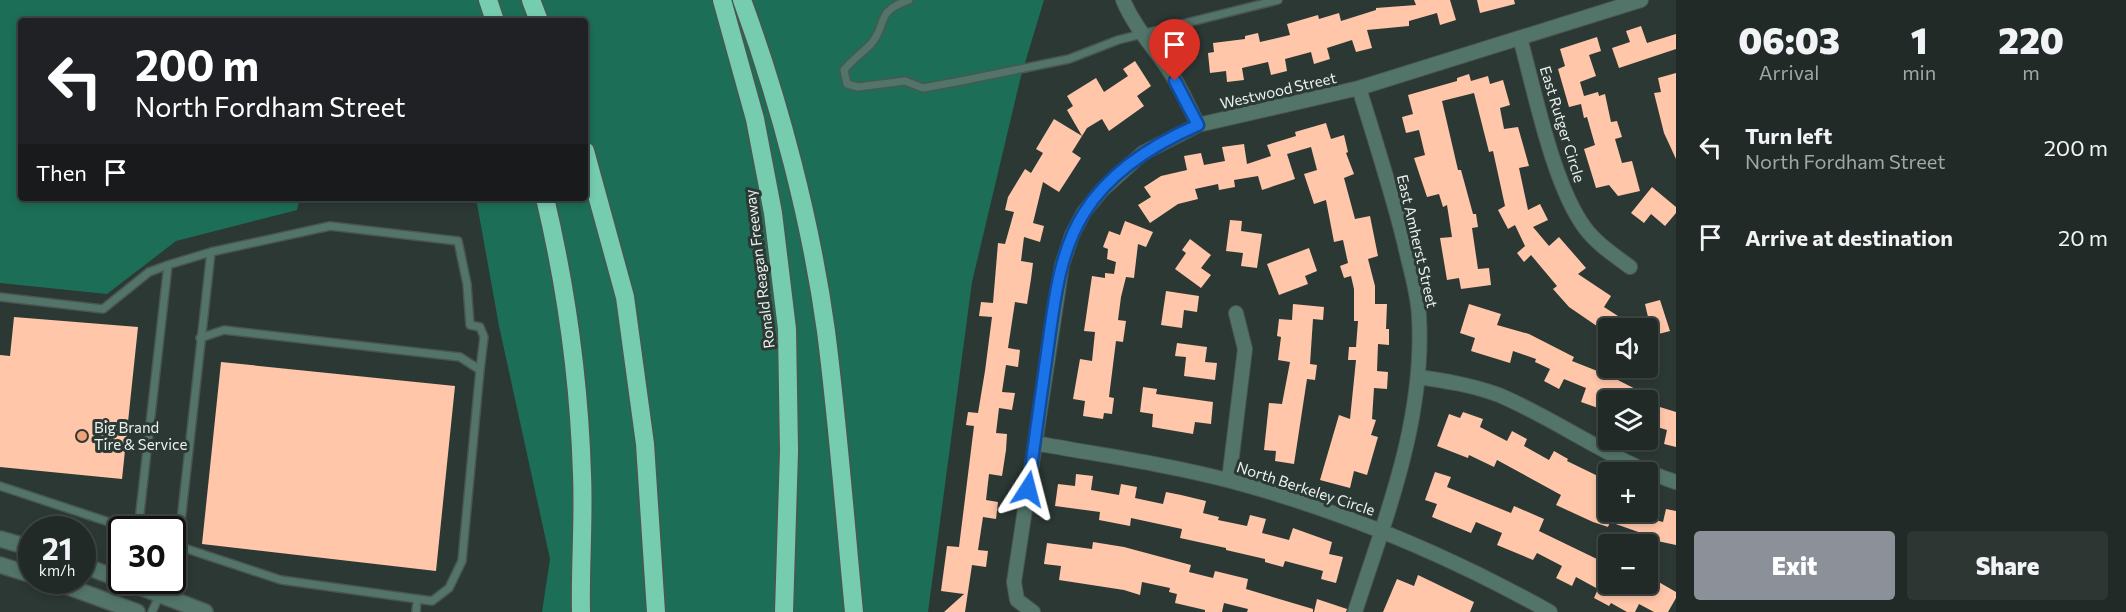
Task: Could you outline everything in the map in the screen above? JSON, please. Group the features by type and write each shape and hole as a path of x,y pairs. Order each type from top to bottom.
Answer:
{"highway":[{"path":"488,0 494,18"},
{"path":"531,0 538,18"},
{"name":"Ronald Reagan Freeway","path":"722,0 755,119 773,213 787,329 789,451 784,612"},
{"path":"742,0 763,57 811,248 826,331 854,612"},
{"path":"588,162 625,297 645,444 656,612"},
{"path":"546,201 568,304 577,388 582,475 581,612"}],"street":[{"path":"1123,0 1141,34 1175,81 1198,125"},
{"name":"Westwood Street","path":"1033,612 1017,600 1014,582 1053,310 1062,265 1072,235 1084,212 1102,190 1143,153 1198,125 1359,88 1641,0"},
{"name":"East Rutger Circle","path":"1520,38 1561,182 1572,206 1585,228 1600,244 1630,267"},
{"name":"East Amherst Street","path":"1355,612 1395,495 1405,455 1418,377 1419,316 1416,290 1395,204 1359,88"},
{"path":"1229,480 1245,349 1236,313"},
{"path":"1418,377 1463,383 1498,395 1638,468 1676,482"},
{"name":"North Berkeley Circle","path":"1035,443 1229,480 1382,530 1515,592 1550,612"},
{"path":"0,539 18,544"},
{"path":"0,565 18,571"},
{"path":"88,594 136,612"},
{"path":"173,594 205,612"}],"lane":[{"path":"909,0 892,6 883,16 873,42 844,70 848,84 858,87 905,81 923,88 1068,59 1141,34 1278,0"},
{"path":"0,297 102,309 149,272 168,265 212,252 330,226 458,241 467,284 470,325 480,327 484,337 462,561 449,588 432,601 281,580 186,549"},
{"path":"179,516 212,252"},
{"path":"140,516 168,265"},
{"path":"200,338 224,330 460,357 480,370"},
{"path":"0,486 108,522"},
{"path":"152,612 160,594"},
{"path":"416,612 417,600"}],"green space":[{"path":"0,0 1044,0 1021,76 972,282 928,612 542,612 550,559 499,326 477,201 588,201 588,18 18,18 18,201 299,201 297,210 176,241 107,294 0,283"}],"building":[{"path":"1414,0 1450,0 1456,20 1440,25 1437,13 1409,21 1409,26 1367,30 1372,48 1356,52 1352,40 1327,48 1330,59 1314,64 1311,52 1285,59 1287,71 1271,75 1268,62 1242,68 1244,80 1227,82 1226,71 1210,73 1208,53 1214,52 1213,43 1245,39 1245,36 1258,33 1260,42 1290,35 1287,24 1318,15 1319,19 1339,13 1341,21 1376,10 1376,8 1416,5"},
{"path":"1477,0 1514,0 1515,4 1480,13"},
{"path":"1641,26 1647,43 1676,34 1676,49 1619,68 1612,48 1630,42 1626,31"},
{"path":"1597,37 1601,51 1589,55 1596,76 1580,82 1584,96 1598,92 1599,96 1605,94 1611,122 1617,121 1622,137 1615,139 1622,163 1632,161 1640,191 1618,196 1609,185 1596,188 1584,149 1595,145 1587,117 1584,118 1581,104 1569,107 1558,69 1565,66 1560,49"},
{"path":"1135,61 1151,86 1137,96 1144,106 1109,131 1102,119 1087,128 1082,136 1067,110 1073,106 1067,96 1096,78 1104,92 1128,76 1123,69"},
{"path":"1676,73 1676,159 1664,133 1654,93 1661,92 1658,78"},
{"path":"1469,74 1471,81 1488,76 1490,84 1503,80 1510,105 1500,108 1504,129 1518,127 1529,166 1519,168 1528,210 1540,204 1548,220 1533,227 1549,246 1559,237 1586,268 1578,274 1611,296 1604,307 1618,316 1617,318 1598,318 1598,327 1569,307 1553,289 1557,286 1531,255 1524,262 1517,253 1525,246 1515,225 1508,229 1498,210 1505,206 1493,151 1489,152 1474,93 1442,101 1458,170 1461,170 1473,214 1476,214 1478,227 1472,228 1478,269 1489,268 1491,285 1461,289 1459,278 1447,280 1440,238 1452,237 1447,205 1443,207 1439,194 1427,197 1414,158 1425,155 1419,130 1406,133 1402,117 1413,114 1408,95 1457,81 1457,78"},
{"path":"1054,119 1082,136 1072,152 1081,158 1059,192 1043,182 1033,223 1044,226 1040,242 1024,237 1021,261 1033,263 1027,304 1015,302 1008,348 1020,350 1018,367 1006,365 1002,392 1015,393 1012,410 999,408 996,433 1007,434 1006,450 1002,476 989,474 986,500 998,502 996,519 983,517 978,550 988,551 986,567 972,565 965,612 944,612 964,594 941,591 947,546 959,547 974,426 966,425 968,412 978,413 985,371 992,317 979,316 981,302 993,303 998,243 1005,244 1014,212 1005,210 1008,197 1025,169 1031,173 1043,153 1036,149"},
{"path":"1326,123 1331,139 1344,135 1348,152 1346,153 1354,174 1344,178 1355,219 1370,216 1378,256 1368,259 1375,286 1375,304 1387,304 1386,329 1389,329 1389,345 1378,344 1377,371 1388,372 1387,389 1374,388 1372,419 1376,420 1371,435 1378,437 1367,475 1354,471 1350,488 1320,480 1339,415 1350,419 1356,360 1348,360 1349,347 1356,347 1358,321 1354,321 1354,289 1351,276 1344,278 1340,266 1348,263 1343,240 1334,242 1326,200 1314,204 1304,174 1317,170 1311,147 1287,154 1295,179 1262,190 1258,176 1234,180 1235,187 1219,190 1218,184 1195,189 1198,199 1178,204 1150,223 1138,205 1151,197 1144,187 1161,176 1187,170 1184,156 1201,153 1204,165 1225,161 1222,147 1244,144 1247,164 1271,156 1267,145 1296,136 1295,132"},
{"path":"1652,187 1676,207 1676,213 1665,226 1651,214 1644,223 1631,213"},
{"path":"1230,220 1242,221 1241,231 1262,234 1257,268 1241,266 1243,253 1226,251"},
{"path":"1125,221 1153,232 1146,247 1138,244 1134,278 1126,277 1121,297 1118,320 1126,321 1123,342 1116,341 1109,397 1114,398 1112,414 1104,413 1103,419 1083,416 1085,401 1073,399 1080,359 1092,361 1095,332 1084,331 1092,276 1105,278 1105,273 1114,274 1116,262 1107,259 1108,249 1103,247 1109,231 1120,235"},
{"path":"1190,239 1211,255 1201,268 1211,275 1201,288 1175,269 1186,253 1182,250"},
{"path":"1309,248 1317,271 1305,276 1308,284 1279,295 1267,264"},
{"path":"1166,291 1199,296 1197,312 1184,310 1182,328 1161,325"},
{"path":"1660,300 1670,331 1658,334 1658,318 1645,318 1648,317 1645,304"},
{"path":"1293,304 1324,307 1323,320 1313,319 1310,364 1317,365 1315,380 1307,379 1294,464 1275,461 1276,451 1264,450 1269,403 1282,404 1290,362 1278,360 1281,337 1277,336 1279,319 1292,320"},
{"path":"1469,304 1501,314 1497,325 1529,334 1574,357 1572,361 1598,371 1598,378 1614,378 1637,390 1598,390 1598,408 1581,402 1586,388 1564,379 1559,389 1544,381 1550,369 1535,362 1536,359 1513,351 1510,363 1471,351 1475,338 1460,333"},
{"path":"14,317 138,327 122,479 0,467 0,355 10,356"},
{"path":"1177,343 1207,347 1205,362 1217,363 1215,380 1184,376 1186,357 1175,356"},
{"path":"221,362 455,386 436,571 202,544"},
{"path":"1143,387 1157,389 1156,394 1213,402 1211,424 1195,422 1193,434 1152,427 1153,414 1140,412"},
{"path":"1658,406 1676,412 1676,447 1664,444 1667,430 1658,427"},
{"path":"1463,412 1483,419 1480,427 1507,441 1512,431 1527,439 1524,446 1549,460 1554,451 1568,459 1567,461 1598,476 1598,522 1610,522 1608,527 1556,505 1561,495 1497,460 1494,467 1469,455 1468,458 1437,446 1449,414 1460,418"},
{"path":"1435,472 1451,477 1447,487 1511,513 1514,506 1544,519 1539,531 1598,560 1598,589 1576,577 1572,586 1556,578 1562,566 1537,553 1533,560 1497,545 1502,533 1476,522 1471,533 1432,517 1437,504 1425,500"},
{"path":"1076,474 1093,476 1091,490 1119,495 1121,484 1137,487 1135,498 1163,504 1166,492 1181,495 1206,501 1203,513 1219,517 1218,520 1247,526 1250,515 1266,519 1262,533 1289,540 1293,528 1332,542 1329,554 1343,557 1336,583 1321,579 1323,571 1285,561 1283,567 1265,562 1265,559 1226,550 1226,548 1180,538 1182,529 1131,518 1130,526 1099,520 1100,512 1055,506 1058,484 1075,486"},
{"path":"1666,509 1676,511 1676,545 1658,541 1658,534 1644,534 1610,522 1663,522"},
{"path":"1093,542 1124,547 1191,565 1189,572 1213,578 1215,571 1248,579 1246,589 1313,609 1313,612 1247,612 1248,609 1224,603 1222,612 1205,612 1205,610 1175,603 1177,594 1169,592 1170,588 1142,582 1140,595 1124,590 1059,580 1061,566 1044,564 1047,543 1092,549"},
{"path":"1418,575 1474,602 1470,612 1383,612 1397,579 1414,586"},
{"path":"1658,582 1676,592 1676,598 1668,612 1654,612 1639,604 1635,612 1627,612 1611,603 1609,606 1594,598 1598,589 1598,594 1658,594"},
{"path":"1317,599 1347,609 1346,612 1314,612"}],"place":[{"name":"Big Brand Tire & Service","path":"82,436"}],"route":[{"path":"1028,489 1053,310 1062,265 1072,235 1084,212 1102,190 1143,153 1166,139 1198,125 1175,81"}]}
